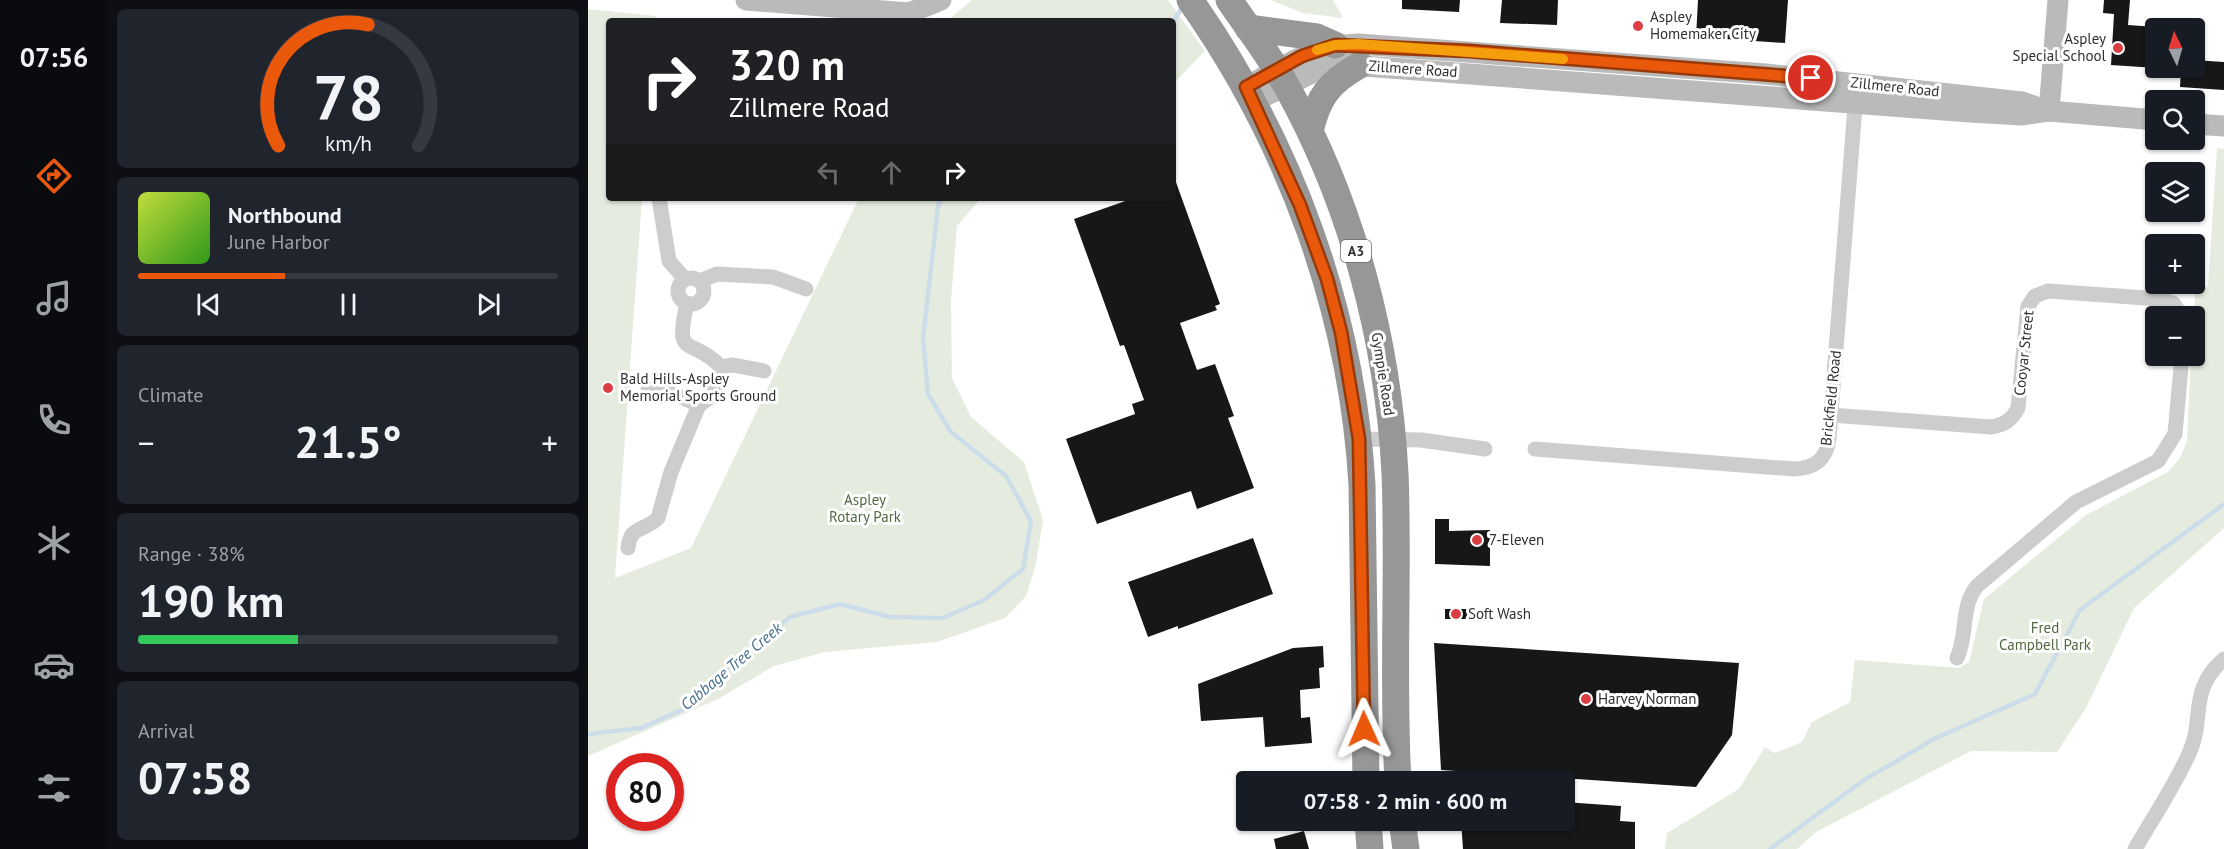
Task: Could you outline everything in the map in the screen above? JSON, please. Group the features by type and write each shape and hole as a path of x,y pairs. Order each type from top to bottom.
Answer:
{"highway":[{"name":"A3","path":"1190,0 1250,95 1300,205 1327,279 1341,332 1359,439 1366,771"},
{"name":"Gympie Road","path":"1231,3 1282,78 1310,131 1337,197 1363,271 1380,346 1392,441 1398,771"},
{"path":"1248,28 1317,37 1335,45"},
{"path":"1310,131 1316,107 1323,96 1339,78 1360,65"},
{"path":"1369,831 1370,849"},
{"path":"1404,831 1406,849"}],"main road":[{"path":"746,0 909,13 941,0"},
{"path":"2049,111 2058,0"},
{"name":"Zillmere Road","path":"1282,78 1302,56 1335,45 1469,51 1856,93"},
{"name":"Zillmere Road","path":"1250,95 1282,78 1337,64 2022,102 2049,111 2145,119"},
{"path":"2205,125 2224,126"}],"street":[{"name":"Brickfield Road","path":"1535,449 1804,468 1818,463 1827,449 1831,415 1856,93"},
{"path":"659,201 669,261 692,280 704,289 703,297 696,303 687,304 680,299 678,290 692,280 717,274 773,277 806,289"},
{"name":"Cooyar Street","path":"1831,415 1991,427 2004,424 2012,419 2018,408 2028,306 2035,296 2048,291 2160,298 2175,306"},
{"path":"628,548 629,537 634,532 658,518 671,472 699,405 712,396 718,385 721,368 714,359 687,346 682,339 681,330 687,304"},
{"path":"721,368 733,365 764,371"},
{"path":"1957,658 1969,597 1977,586 2076,502 2149,467 2166,451 2175,434 2181,366"},
{"path":"648,389 674,394 699,405"},
{"path":"1359,439 1428,441 1485,449"},
{"path":"2135,849 2188,755 2205,679 2224,659"}],"green space":[{"path":"972,0 1168,0 1205,51 1176,81 1176,18 951,18"},
{"path":"1271,0 1333,0 1343,18 1303,13"},
{"name":"Aspley Rotary Park","path":"588,9 656,16 656,18 606,18 606,201 642,201 615,578 691,548 858,201 978,201 957,226 951,301 952,378 971,417 1024,462 1043,520 1035,568 1026,596 1005,618 937,642 825,652 774,666 718,699 588,756"},
{"name":"Fred Campbell Park","path":"2217,148 2224,149 2224,528 2134,608 2086,708 2057,752 1971,751 1816,832 1797,849 1665,849 1667,833 1739,789 1765,747 1775,753 1802,742 1812,722 1850,702 1855,660 1959,668 1969,662 1984,599 2086,515 2168,472 2180,458 2187,441 2191,366 2205,366 2205,306 2195,306 2195,294 2205,294 2205,287 2208,287"}],"building":[{"path":"1402,0 1460,0 1459,12 1402,9"},
{"path":"1502,0 1558,0 1557,25 1500,23"},
{"path":"1698,0 1788,0 1785,43 1696,37"},
{"path":"2104,0 2130,0 2128,25 2145,26 2145,67 2111,65 2114,14 2103,13"},
{"path":"2205,61 2224,62 2224,90 2180,87 2180,78 2205,78"},
{"path":"1176,182 1220,304 1215,306 1217,310 1180,323 1197,370 1215,364 1234,416 1228,418 1254,488 1197,509 1191,491 1097,524 1066,439 1135,414 1132,404 1144,400 1124,345 1120,346 1074,219 1125,201 1176,201"},
{"path":"1435,519 1449,519 1449,531 1490,530 1490,566 1435,564"},
{"path":"1253,538 1273,594 1178,629 1178,626 1148,637 1128,582"},
{"name":"Soft Wash","path":"1445,609 1467,609 1467,619 1445,619"},
{"name":"Harvey Norman","path":"1434,643 1739,663 1732,735 1696,787 1575,779 1575,771 1441,770"},
{"path":"1323,646 1324,667 1319,668 1320,688 1300,690 1301,718 1310,717 1312,743 1265,747 1263,717 1201,721 1198,684 1293,648"},
{"path":"1575,803 1621,806 1620,821 1635,822 1635,849 1463,849 1462,831 1575,831"},
{"path":"1304,831 1309,849 1276,849 1274,839"}],"waterway":[{"name":"Cabbage Tree Creek","path":"1176,18 1183,6"},
{"name":"Cabbage Tree Creek","path":"588,734 641,728 684,709 741,657 790,617 840,604 890,617 943,618 984,600 1023,569 1031,521 1006,476 951,432 928,394 923,338 938,206 940,201"},
{"path":"1770,849 1864,780 1936,738 2035,694 2080,610 2224,504"}],"slow traffic":[{"path":"1317,50 1335,45 1358,44 1563,59"}],"place":[{"name":"Aspley Homemaker City","path":"1638,26"},
{"name":"Aspley Special School","path":"2118,48"},
{"name":"Bald Hills-Aspley Memorial Sports Ground","path":"608,388"},
{"name":"7-Eleven","path":"1477,540"},
{"name":"Soft Wash","path":"1456,614"},
{"name":"Harvey Norman","path":"1586,699"}],"route":[{"path":"1364,729 1362,485 1359,439 1341,332 1327,279 1300,205 1246,87 1302,56 1335,45 1358,44 1811,78"}]}
